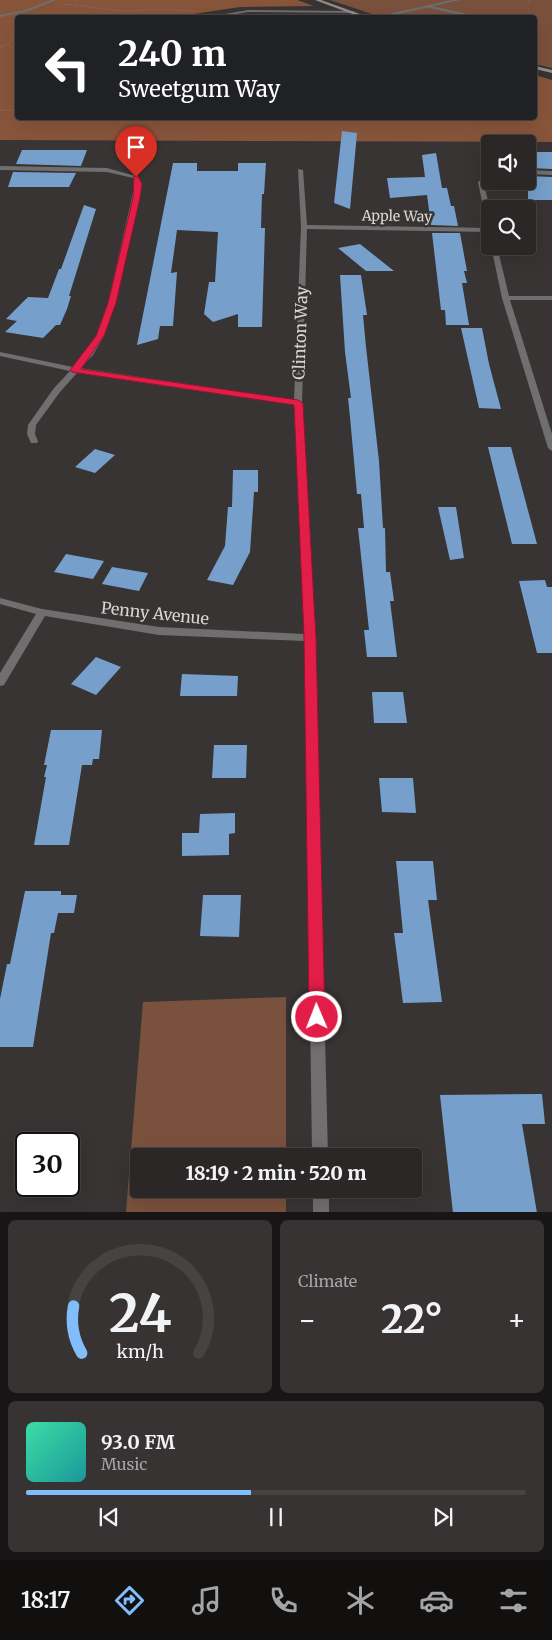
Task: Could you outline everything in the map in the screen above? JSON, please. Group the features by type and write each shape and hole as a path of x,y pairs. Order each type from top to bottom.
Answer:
{"street":[{"path":"317,0 361,15 400,7 427,6"},
{"path":"386,15 458,0"},
{"path":"537,68 552,72"},
{"path":"0,168 81,169 120,172 136,177 138,184 112,303 106,322 93,347 32,425 31,434 34,440"},
{"name":"Clinton Way","path":"300,170 304,227 298,403 310,638 320,1148"},
{"path":"536,172 552,172"},
{"name":"Apple Way","path":"304,227 481,228"},
{"path":"496,255 506,298 552,448"},
{"path":"506,298 552,298"},
{"path":"0,354 75,370 298,403"},
{"path":"541,413 552,413"},
{"name":"Penny Avenue","path":"0,601 42,612 159,631 310,638"},
{"path":"0,682 42,612"},
{"path":"321,1198 321,1212"}],"lane":[{"path":"0,16 25,11 54,0"},
{"path":"427,6 467,15"},
{"path":"226,15 248,12 353,12"}],"path":[{"path":"47,2 123,11 160,9 202,11"},
{"path":"0,47 10,43 15,36"},
{"path":"0,110 15,111"}],"shaded area":[{"path":"0,0 297,0 314,6 240,7 187,15 15,15 15,120 537,120 537,76 552,80 552,142 536,142 536,135 481,135 481,142 0,140"},
{"path":"330,0 552,0 552,68 537,64 537,15 375,15"},
{"path":"286,997 286,1148 131,1148 143,1002"},
{"path":"130,1163 130,1198 286,1198 286,1212 126,1212"}],"building":[{"path":"342,131 357,133 350,209 334,203"},
{"path":"22,150 87,150 81,166 16,164"},
{"path":"536,152 552,152 552,169 536,168"},
{"path":"436,153 442,188 447,188 451,206 454,206 458,226 431,225 427,195 390,198 387,178 425,177 422,155"},
{"path":"173,163 197,163 197,171 238,171 238,163 266,163 264,194 262,194 261,228 265,228 262,327 238,327 238,314 213,322 204,314 209,282 215,282 218,232 177,230 171,273 177,272 173,326 160,326 158,339 137,345"},
{"path":"13,172 76,173 69,187 8,187"},
{"path":"536,176 552,177 552,200 528,200 528,190 536,190"},
{"path":"84,205 96,209 69,296 71,296 67,309 60,325 56,325 43,338 5,332 17,321 6,319 28,297 48,298 59,269 61,269"},
{"path":"432,233 460,233 467,271 464,271 467,283 462,283 469,325 446,325 445,310 441,310"},
{"path":"360,244 394,271 366,271 338,248"},
{"path":"340,275 361,275 367,315 363,315 379,461 383,528 385,528 386,572 390,572 394,601 390,601 397,657 367,657 364,630 369,630 358,528 364,528 361,494 357,494 348,398 351,398 345,352"},
{"path":"461,328 482,328 501,409 479,408"},
{"path":"488,447 511,447 537,544 512,544"},
{"path":"95,449 115,455 95,473 75,467"},
{"path":"233,470 258,470 258,492 254,492 250,552 233,585 207,580 225,546 228,507 232,507"},
{"path":"438,507 456,507 464,558 450,560"},
{"path":"66,554 104,561 93,579 54,572"},
{"path":"112,567 148,573 139,591 102,584"},
{"path":"545,580 547,587 552,587 552,653 537,653 519,581"},
{"path":"96,657 121,667 96,695 71,684"},
{"path":"182,674 238,676 237,696 180,696"},
{"path":"372,692 403,692 407,723 374,723"},
{"path":"51,730 102,730 99,759 93,759 92,765 82,765 69,845 34,845 46,777 44,777 47,765 44,765"},
{"path":"214,745 247,745 246,778 212,778"},
{"path":"379,778 413,778 416,813 382,812"},
{"path":"235,813 235,833 229,834 229,855 182,856 182,833 199,833 200,814"},
{"path":"396,861 433,861 437,900 428,900 442,1002 403,1003 394,933 403,933"},
{"path":"25,891 61,891 61,895 77,895 74,913 58,913 54,933 51,933 33,1047 0,1047 0,999 7,964 10,964"},
{"path":"203,895 241,895 239,937 200,936"},
{"path":"542,1094 545,1124 522,1124 537,1212 453,1212 440,1095"}],"route":[{"path":"136,177 138,184 136,198 106,322 90,353 75,370 298,403 310,638 317,1017"}]}
